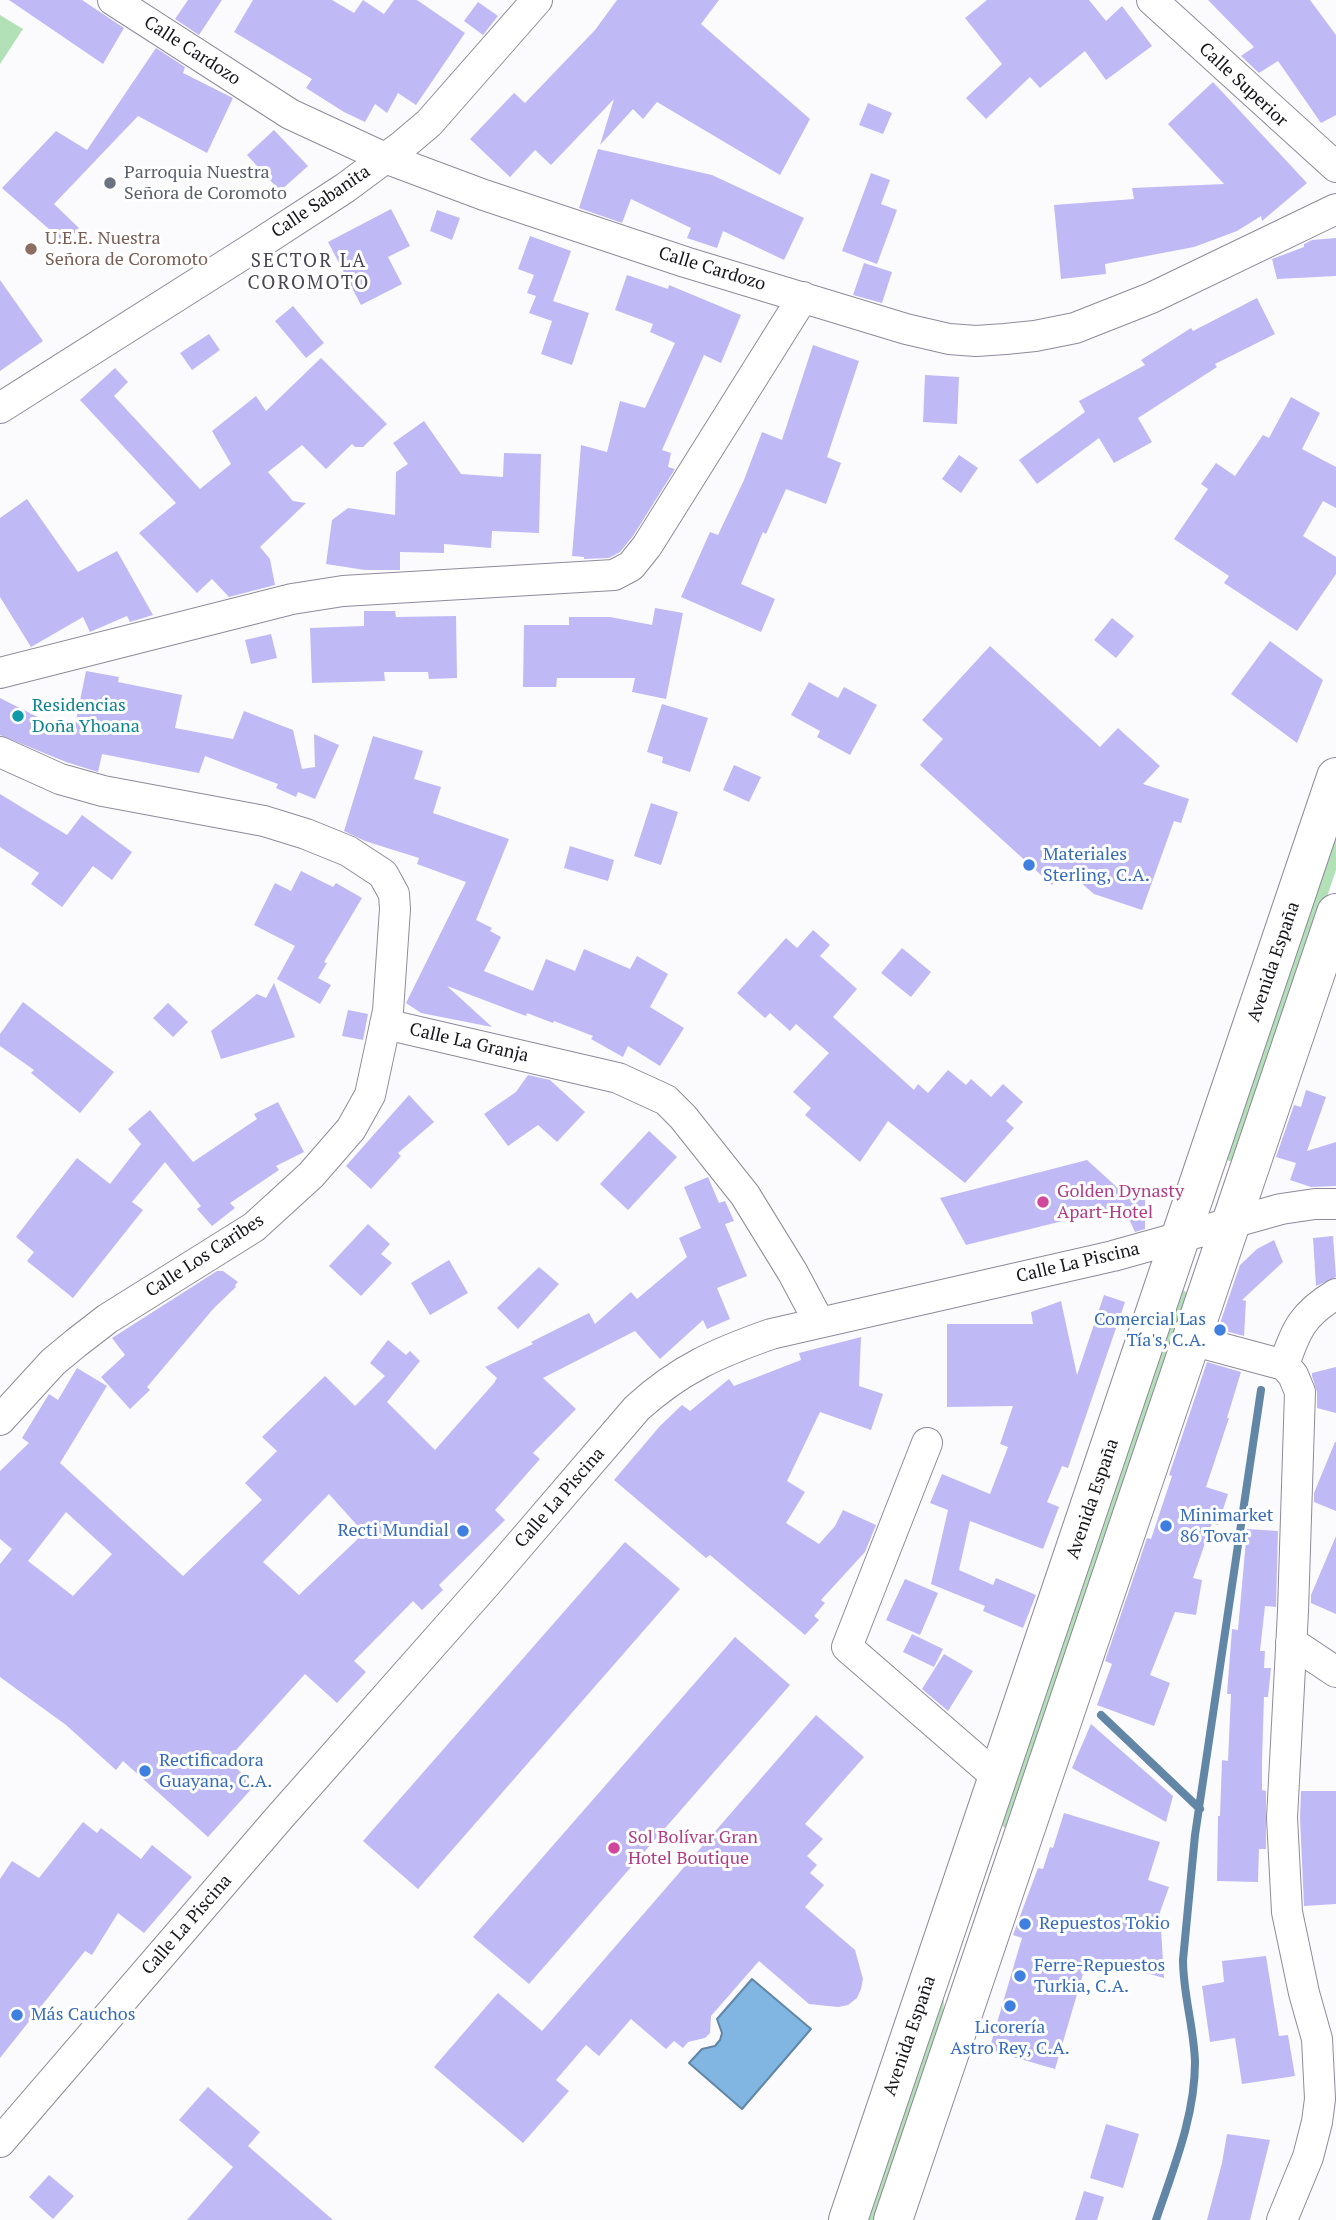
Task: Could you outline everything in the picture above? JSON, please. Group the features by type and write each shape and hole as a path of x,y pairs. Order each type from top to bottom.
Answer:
{"main road":[{"name":"Avenida España","path":"848,2220 1336,777"},
{"path":"893,2220 1334,927"},
{"path":"979,1835 1020,1849"}],"street":[{"name":"Calle Cardozo","path":"113,0 290,114 385,158 484,195 685,262 906,329 949,339 976,341 1035,336 1076,327 1119,312 1336,209"},
{"name":"Calle Sabanita","path":"0,408 248,251 345,188 385,158 429,123 537,0"},
{"name":"Calle Superior","path":"1152,0 1248,90 1336,167"},
{"path":"0,673 292,599 343,592 614,575 631,566 648,546 803,298"},
{"name":"Calle La Granja","path":"0,752 60,779 103,791 264,821 306,834 372,864 390,884 396,909 385,1024 618,1079 666,1100 683,1116 745,1195 793,1273 819,1322"},
{"name":"Calle Los Caribes","path":"0,1420 53,1362 76,1343 107,1319 254,1227 311,1175 351,1129 370,1095 385,1024"},
{"name":"Calle La Piscina","path":"0,2142 637,1408 662,1386 723,1350 771,1334 1112,1256 1281,1209 1336,1204"},
{"path":"1284,1365 1294,1334 1302,1320 1336,1294"},
{"path":"1191,1340 1284,1365 1293,1375 1300,1392 1282,1818 1292,1933 1304,1993 1327,2043 1317,2122 1308,2157 1282,2220"},
{"path":"927,1443 846,1647 998,1778"},
{"path":"1291,1642 1336,1672"}],"green space":[{"path":"0,15 23,29 0,64"},
{"path":"1336,821 1336,870 1252,1119 1233,1161 1229,1161 1225,1158"},
{"path":"1183,1290 1190,1295 1006,1829 999,1823"},
{"path":"944,1994 943,2028 879,2220 862,2220"}],"water":[{"path":"752,1979 811,2029 742,2109 689,2063 702,2049 715,2046 720,2040 722,2033 717,2019"}],"building":[{"path":"9,0 82,0 124,28 103,64"},
{"path":"188,0 222,0 199,35 175,19"},
{"path":"253,0 332,0 354,13 363,0 384,14 394,0 417,0 465,33 416,105 398,93 387,113 375,104 365,122 306,88 312,79 234,32"},
{"path":"617,0 719,0 701,24 810,119 780,175 657,102 643,119 633,109 600,145 614,99 551,165 535,150 510,177 470,139 514,93 525,103 595,30"},
{"path":"987,0 1089,0 1106,21 1122,6 1152,46 1106,80 1085,51 1040,88 1030,77 986,119 966,98 1002,64 965,18"},
{"path":"1208,0 1310,0 1336,35 1336,115 1321,123 1278,61 1259,73 1241,56 1254,47"},
{"path":"478,2 498,16 483,35 464,21"},
{"path":"156,48 185,67 183,73 233,98 207,153 138,116 54,204 79,228 65,243 2,188 56,131 87,150"},
{"path":"1213,82 1307,183 1262,221 1261,216 1237,231 1194,247 1105,264 1106,274 1061,279 1054,205 1134,199 1132,188 1224,184 1168,124"},
{"path":"868,103 892,113 883,134 859,125"},
{"path":"274,130 308,166 280,191 247,155"},
{"path":"598,149 712,175 804,218 784,260 723,231 717,248 687,238 691,228 631,199 622,223 579,208"},
{"path":"871,173 890,180 881,204 897,210 877,264 842,251"},
{"path":"391,209 410,246 388,257 402,284 361,305 328,242"},
{"path":"437,210 460,218 452,240 430,231"},
{"path":"530,236 571,251 553,301 589,313 572,365 541,354 552,321 529,313 536,296 527,293 534,275 518,269"},
{"path":"1336,238 1336,276 1277,279 1272,259 1304,247 1304,244 1312,240"},
{"path":"864,263 892,272 882,303 853,295"},
{"path":"627,275 668,289 669,285 741,315 721,363 704,355 662,450 671,453 668,467 675,469 633,536 620,552 609,558 584,559 572,556 581,445 607,452 620,401 645,408 675,343 650,332 653,324 615,310"},
{"path":"0,280 43,341 0,371"},
{"path":"1257,298 1275,334 1215,364 1217,367 1138,418 1152,442 1114,463 1099,438 1037,484 1019,460 1085,412 1079,401 1145,365 1141,360 1191,328 1193,331"},
{"path":"293,306 324,343 306,358 275,321"},
{"path":"209,334 220,350 192,370 180,353"},
{"path":"813,345 859,361 827,457 841,463 826,504 786,489 766,534 763,532 741,584 775,599 761,632 681,597 710,532 718,535 744,480 762,432 782,440"},
{"path":"321,358 387,424 363,447 355,447 352,444 326,469 302,445 268,472 293,501 306,503 260,547 270,559 275,585 229,597 212,579 197,593 139,533 176,503 80,400 115,368 128,382 114,396 200,489 231,464 212,431 256,396 266,411"},
{"path":"925,375 959,377 957,424 923,422"},
{"path":"1291,397 1320,413 1302,449 1336,467 1336,508 1323,501 1303,536 1336,557 1336,574 1297,631 1224,583 1229,576 1174,539 1208,489 1201,484 1216,463 1235,476 1263,435 1269,438"},
{"path":"424,421 461,474 503,477 504,453 541,454 539,533 492,531 491,548 444,544 444,553 400,552 400,570 365,570 326,564 332,520 348,508 395,515 396,472 408,464 393,443"},
{"path":"959,455 978,468 961,493 942,479"},
{"path":"27,499 78,572 117,551 153,615 130,622 127,616 90,632 83,617 31,647 0,597 0,518"},
{"path":"655,608 683,613 666,699 632,692 635,678 557,678 556,687 523,687 524,625 569,625 569,617 610,617 652,625"},
{"path":"364,611 395,611 396,617 456,616 457,678 429,679 428,672 384,672 385,681 312,683 310,628 364,626"},
{"path":"1112,618 1134,636 1116,658 1094,640"},
{"path":"271,634 277,658 251,664 245,640"},
{"path":"1270,641 1323,680 1297,743 1231,694"},
{"path":"990,646 1100,747 1118,728 1160,766 1143,784 1189,799 1181,823 1174,821 1142,910 1094,894 1066,870 1052,885 920,765 943,739 922,720"},
{"path":"86,671 119,677 118,682 182,695 175,728 233,739 244,711 293,730 302,769 315,767 314,734 339,745 315,799 298,792 296,797 276,788 278,784 205,756 199,773 102,754 98,772 0,735 0,698 73,735"},
{"path":"809,682 838,698 844,687 877,705 850,755 817,737 820,731 791,715"},
{"path":"662,704 708,718 690,772 662,763 663,757 647,752"},
{"path":"373,736 423,751 414,779 441,787 433,813 509,839 476,920 492,928 490,931 501,937 484,971 533,991 546,959 575,971 584,949 630,969 637,956 668,974 650,1007 684,1028 660,1066 628,1046 623,1057 591,1039 593,1036 554,1021 553,1023 527,1013 526,1016 447,986 492,1027 421,1013 406,1003 466,882 417,864 419,858 365,841 344,831"},
{"path":"734,765 761,777 749,802 723,790"},
{"path":"0,794 67,835 82,815 132,852 112,880 93,866 62,907 31,884 39,873 0,847"},
{"path":"651,803 678,812 661,865 634,856"},
{"path":"570,846 614,860 608,881 564,868"},
{"path":"301,871 333,887 336,883 362,898 324,962 327,963 318,978 331,985 320,1004 277,979 295,946 254,925 275,883 291,891"},
{"path":"813,930 830,945 820,956 857,989 833,1017 914,1090 918,1084 928,1093 948,1070 966,1085 971,1079 991,1097 1003,1084 1023,1102 1006,1121 1014,1128 965,1183 888,1121 860,1162 805,1115 811,1108 793,1092 829,1053 796,1024 790,1031 770,1013 765,1018 737,993 786,938 797,948"},
{"path":"902,948 931,972 911,997 881,973"},
{"path":"274,983 295,1037 221,1059 211,1031 257,994 266,998"},
{"path":"23,1002 114,1072 80,1113 31,1073 34,1070 0,1046 0,1034"},
{"path":"168,1003 188,1022 173,1037 153,1018"},
{"path":"348,1010 368,1014 363,1040 342,1036"},
{"path":"528,1075 550,1080 585,1112 557,1142 538,1125 508,1146 484,1114 516,1092"},
{"path":"1306,1090 1326,1097 1307,1151 1336,1142 1336,1186 1311,1187 1290,1180 1296,1163 1276,1157 1294,1105 1301,1107"},
{"path":"409,1095 434,1122 398,1153 401,1156 371,1189 346,1166"},
{"path":"278,1102 304,1152 276,1166 279,1170 230,1203 235,1208 212,1226 197,1209 201,1206 165,1162 132,1202 143,1210 73,1298 27,1261 34,1252 16,1237 77,1158 110,1184 141,1144 128,1129 150,1110 193,1162 257,1119 254,1114"},
{"path":"649,1131 677,1157 628,1210 600,1184"},
{"name":"Golden Dynasty Apart-Hotel","path":"1087,1160 1130,1199 1145,1198 1145,1229 1135,1232 1123,1206 966,1245 940,1198"},
{"path":"708,1177 719,1203 725,1201 734,1221 725,1224 747,1276 717,1288 730,1319 707,1329 703,1320 660,1359 635,1331 543,1378 576,1409 533,1453 540,1459 495,1510 505,1520 439,1585 443,1590 422,1610 413,1601 354,1661 366,1672 337,1703 305,1674 227,1760 255,1785 208,1837 123,1761 116,1770 66,1725 0,1677 0,1564 12,1549 0,1539 0,1471 29,1443 22,1438 49,1394 58,1400 77,1368 107,1386 60,1463 183,1576 262,1500 245,1483 277,1451 262,1437 325,1376 355,1406 385,1376 370,1363 388,1340 406,1355 410,1351 420,1361 387,1402 435,1450 494,1383 497,1378 485,1367 589,1313 595,1324 631,1292 637,1299 687,1257 679,1238 701,1228 684,1187","holes":["329,1494 364,1533 299,1595 263,1562","66,1512 112,1554 73,1596 28,1561"]},
{"path":"368,1224 390,1244 381,1254 392,1263 361,1296 329,1266"},
{"path":"1333,1236 1336,1277 1316,1286 1313,1238"},
{"path":"1274,1240 1283,1262 1242,1300 1246,1301 1244,1336 1218,1329 1240,1265 1257,1249"},
{"path":"449,1260 468,1293 430,1315 411,1283"},
{"path":"539,1267 559,1284 518,1329 497,1308"},
{"path":"217,1271 223,1271 238,1282 236,1287 214,1308 147,1387 150,1390 130,1409 101,1377 125,1355 112,1338"},
{"path":"1104,1295 1125,1302 1068,1468 1062,1466 1047,1502 1059,1507 1043,1549 970,1521 959,1570 993,1585 996,1578 1036,1595 1023,1628 983,1611 985,1606 931,1584 948,1510 930,1503 942,1474 990,1494 1008,1447 1000,1444 1013,1406 947,1407 947,1324 1033,1324 1031,1312 1061,1301 1077,1375"},
{"path":"861,1337 859,1386 883,1394 871,1430 820,1412 787,1481 805,1492 786,1523 819,1544 835,1526 843,1510 876,1525 865,1552 821,1600 825,1603 814,1616 819,1620 805,1635 710,1555 706,1558 614,1480 660,1426 682,1405 690,1411 729,1379 734,1386 801,1360 799,1353"},
{"path":"1207,1362 1241,1372 1206,1487 1228,1494 1218,1525 1212,1523 1193,1578 1202,1580 1196,1615 1175,1612 1150,1675 1170,1683 1154,1726 1097,1705 1112,1664 1105,1661 1147,1538 1151,1539 1172,1476 1169,1475"},
{"path":"1336,1367 1336,1413 1317,1408 1317,1392 1312,1373"},
{"path":"1335,1442 1336,1511 1314,1502 1314,1493"},
{"path":"1247,1529 1278,1531 1276,1607 1265,1606 1260,1651 1265,1651 1264,1668 1271,1668 1268,1697 1264,1697 1262,1762 1262,1790 1266,1791 1266,1849 1259,1849 1258,1882 1217,1881 1222,1760 1228,1761 1231,1694 1227,1694 1232,1629 1238,1630"},
{"path":"1336,1536 1336,1614 1311,1603 1311,1595"},
{"path":"625,1542 680,1589 418,1889 363,1841"},
{"path":"905,1579 938,1593 920,1635 886,1620"},
{"path":"912,1634 943,1649 934,1667 903,1652"},
{"path":"735,1637 790,1685 529,1984 473,1937"},
{"path":"944,1654 973,1671 948,1711 922,1689"},
{"path":"816,1715 864,1757 805,1824 823,1839 807,1856 817,1865 810,1873 824,1885 805,1907 855,1950 863,1979 857,1998 848,2005 838,2007 809,2004 759,1961 711,2016 710,2033 705,2038 688,2042 683,2048 674,2041 666,2049 631,2019 599,2056 586,2045 556,2080 569,2091 523,2143 434,2067 498,1993 542,2031"},
{"path":"1091,1724 1173,1796 1166,1822 1072,1768"},
{"path":"1301,1791 1336,1791 1336,1904 1304,1906"},
{"path":"1064,1813 1160,1842 1148,1880 1169,1887 1160,1912 1164,1978 1088,1957 1055,2069 989,2050 1022,1938 1013,1935 1038,1868 1043,1869 1050,1847 1053,1848"},
{"path":"83,1822 97,1833 101,1828 141,1859 152,1845 192,1877 144,1933 118,1913 92,1955 85,1951 0,2058 0,1879 12,1861 39,1878"},
{"path":"1266,1956 1279,2036 1288,2035 1295,2076 1242,2084 1235,2038 1210,2042 1202,1986 1224,1982 1222,1961"},
{"path":"208,2087 260,2132 248,2146 333,2220 187,2220 233,2167 179,2120"},
{"path":"1106,2124 1139,2134 1123,2188 1090,2178"},
{"path":"1227,2134 1270,2140 1250,2220 1207,2220"},
{"path":"49,2175 74,2196 53,2219 29,2197"},
{"path":"1084,2191 1104,2197 1097,2220 1075,2220"}],"waterway":[{"path":"1156,2220 1182,2142 1194,2082 1194,2049 1183,1960 1195,1835 1261,1390"},
{"path":"1101,1715 1200,1809"}],"place":[{"name":"Parroquia Nuestra Señora de Coromoto","path":"110,183"},
{"name":"U.E.E. Nuestra Señora de Coromoto","path":"31,249"},
{"name":"Residencias Doña Yhoana","path":"18,716"},
{"name":"Materiales Sterling, C.A.","path":"1029,865"},
{"name":"Golden Dynasty Apart-Hotel","path":"1043,1202"},
{"name":"Comercial Las Tía's, C.A.","path":"1220,1330"},
{"name":"Minimarket 86 Tovar","path":"1166,1526"},
{"name":"Recti Mundial","path":"463,1531"},
{"name":"Rectificadora Guayana, C.A.","path":"145,1771"},
{"name":"Sol Bolívar Gran Hotel Boutique","path":"614,1848"},
{"name":"Repuestos Tokio","path":"1025,1924"},
{"name":"Ferre-Repuestos Turkia, C.A.","path":"1020,1976"},
{"name":"Licorería Astro Rey, C.A.","path":"1010,2006"},
{"name":"Más Cauchos","path":"17,2015"}],"district":[{"name":"SECTOR LA COROMOTO","path":"309,273"}]}
